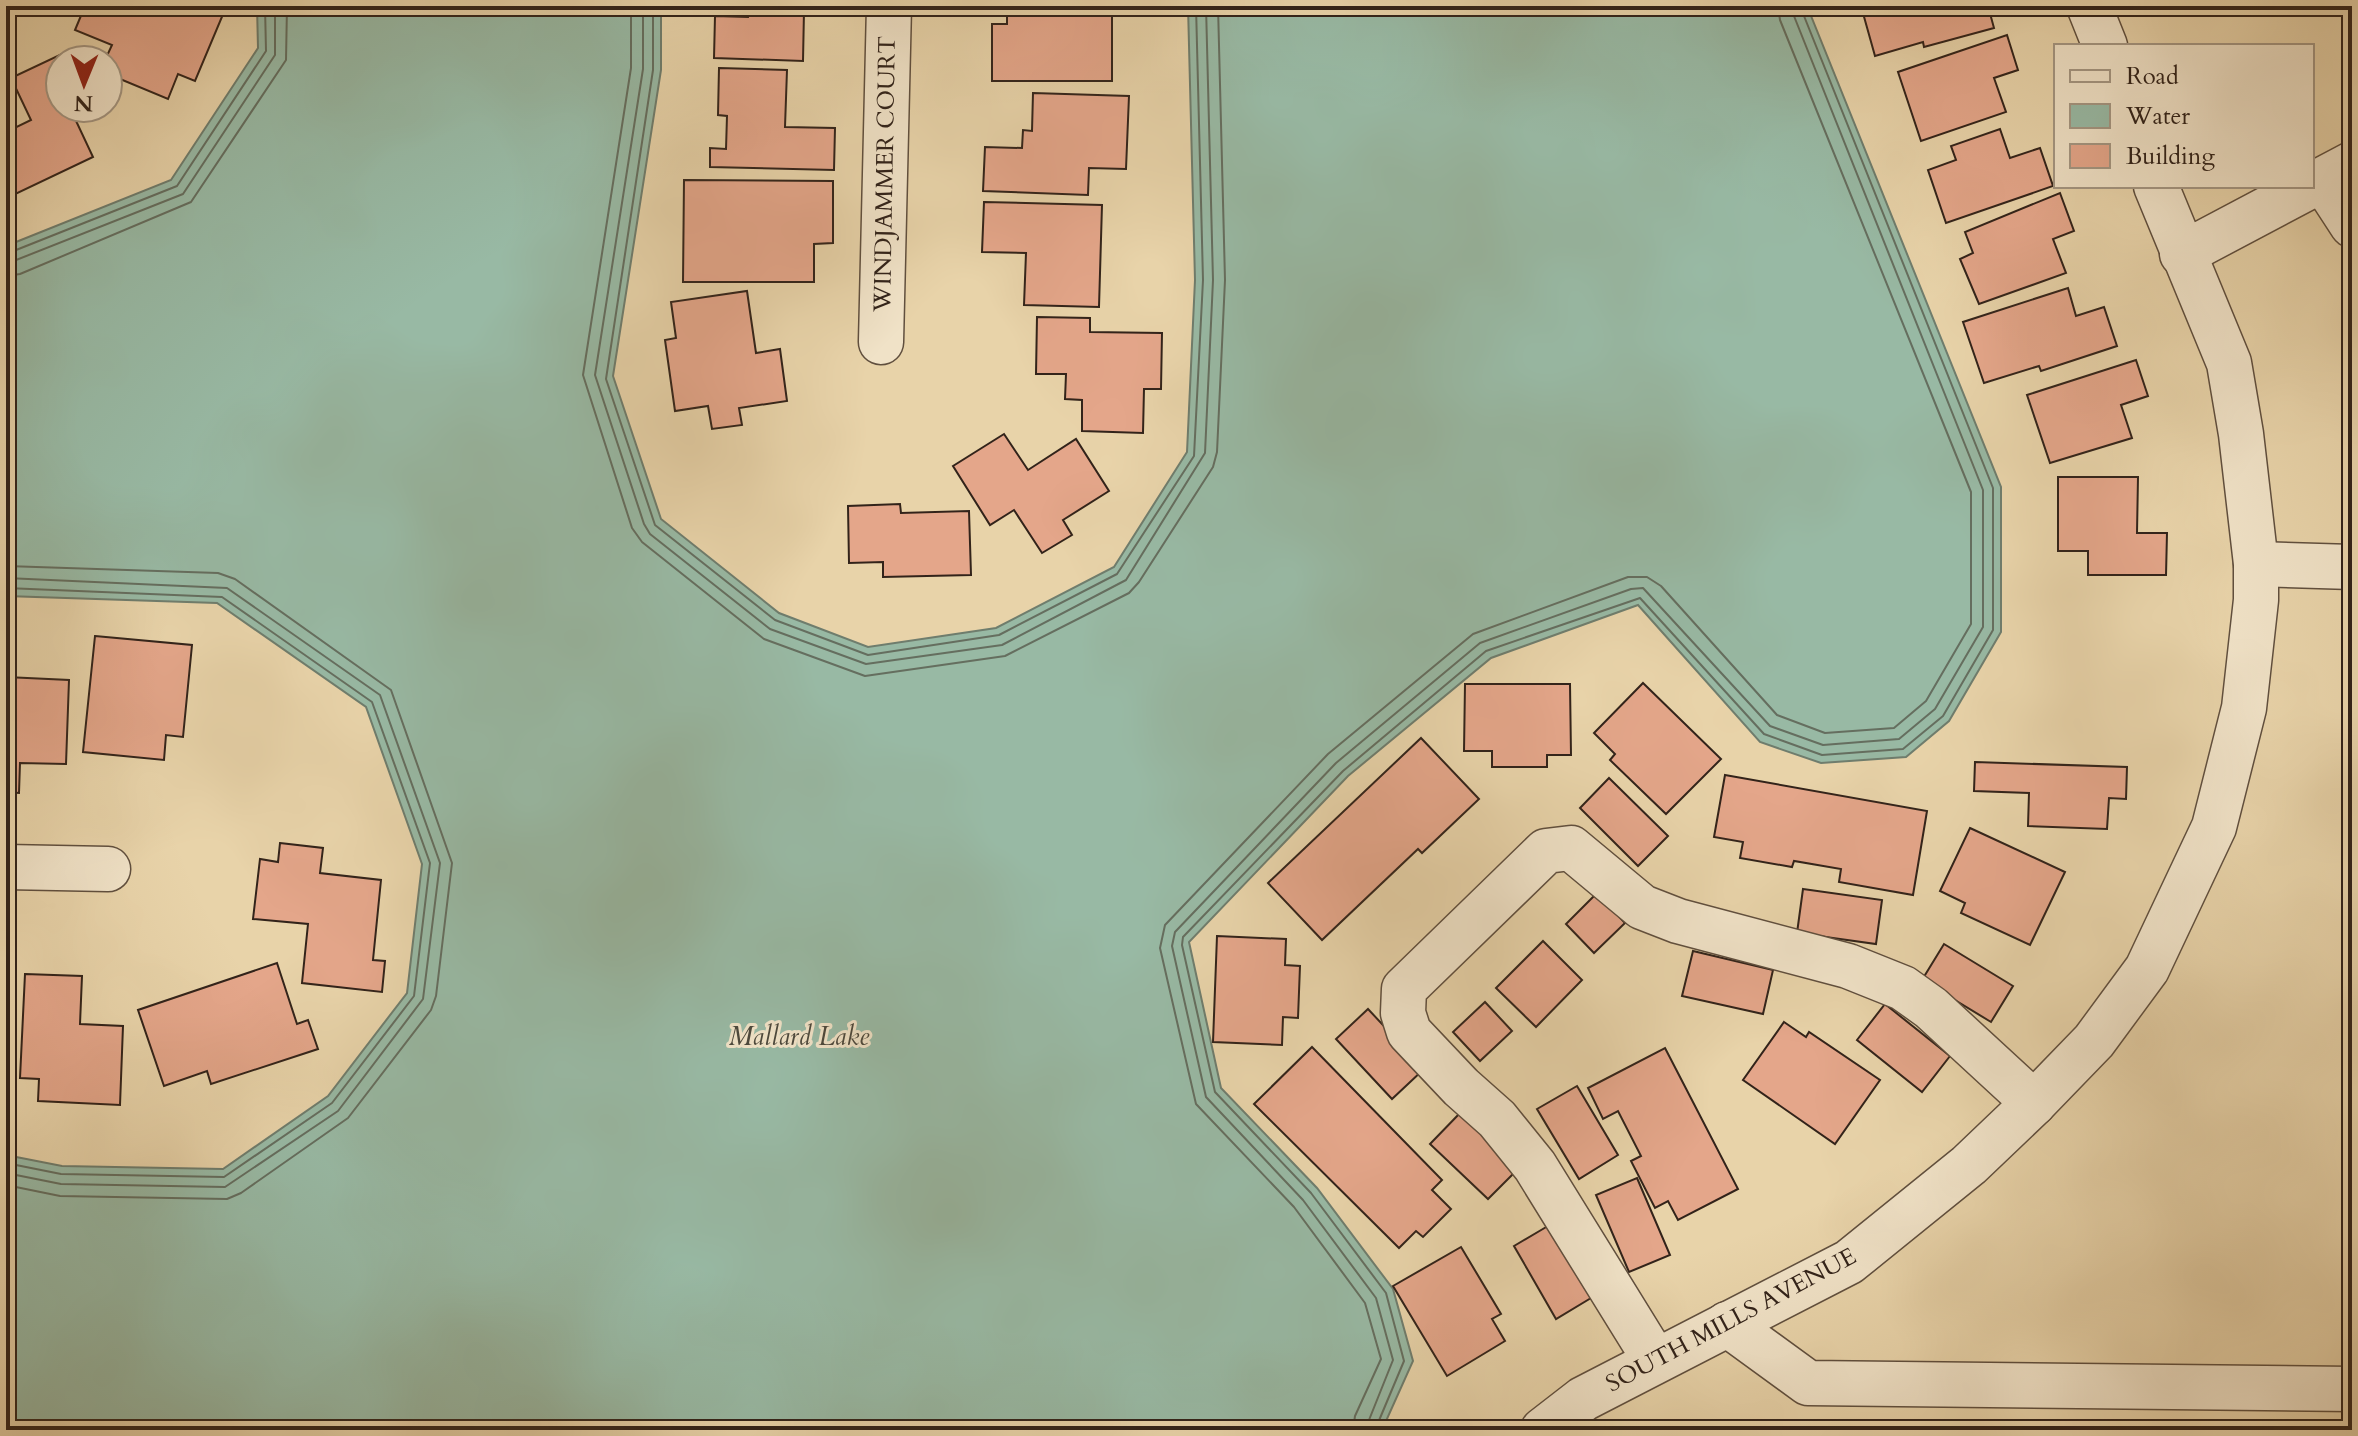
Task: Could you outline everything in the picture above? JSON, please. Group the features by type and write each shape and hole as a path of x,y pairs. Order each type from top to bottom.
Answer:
{"street":[{"name":"WINDJAMMER COURT","path":"881,342 889,6"},
{"path":"2089,6 2104,44"},
{"path":"2314,185 2338,173 2352,225"},
{"name":"SOUTH MILLS AVENUE","path":"1543,1430 1583,1399 1849,1262 1969,1165 2034,1103 2094,1041 2147,969 2214,827 2244,708 2256,600 2256,564 2229,363 2157,188"},
{"path":"2182,254 2309,188"},
{"path":"2256,564 2352,567"},
{"path":"1655,1360 1535,1166 1497,1119 1461,1087 1409,1032 1403,1013 1404,989 1546,851 1571,848 1642,907 1678,921 1848,966 1903,988 1931,1008 2034,1103"},
{"path":"6,867 108,869"},
{"path":"1727,1324 1808,1383 2352,1389"}],"water":[{"name":"Mallard Lake","path":"257,6 661,6 661,70 613,376 661,519 779,613 868,647 996,628 1114,567 1187,452 1195,280 1188,6 1807,6 2001,487 2001,632 1949,721 1906,757 1821,763 1760,742 1638,605 1491,658 1348,776 1189,942 1221,1088 1317,1188 1393,1289 1413,1361 1382,1430 6,1430 6,1155 62,1166 223,1169 328,1096 407,993 422,864 366,707 217,603 6,596 6,246 171,180 258,48"}],"building":[{"path":"85,6 210,6 224,12 195,81 178,74 168,99 124,81 124,44 110,44 75,30"},
{"path":"749,6 835,6 835,12 804,11 803,61 714,58 715,16 748,17"},
{"path":"1007,6 1112,6 1112,81 992,81 992,24 1007,24"},
{"path":"1861,6 1988,6 1994,28 1924,47 1923,42 1875,56"},
{"path":"2007,35 2018,70 1994,78 2006,112 1921,141 1898,72"},
{"path":"44,62 44,124 78,124 93,157 7,198 6,132 31,120 11,78"},
{"path":"719,68 787,70 785,127 835,128 834,170 710,167 710,148 726,149 727,116 718,115"},
{"path":"1033,93 1129,96 1126,169 1089,168 1088,195 983,191 985,147 1022,148 1023,130 1032,131"},
{"path":"2000,129 2010,158 2040,148 2053,186 1946,223 1928,170 1956,160 1951,146"},
{"path":"684,180 833,181 833,243 814,244 814,282 683,282"},
{"path":"2060,193 2074,231 2053,239 2066,273 1979,304 1960,259 1973,253 1965,232"},
{"path":"984,202 1102,205 1099,307 1024,305 1026,253 982,252"},
{"path":"2068,288 2076,316 2104,307 2117,346 2041,371 2039,366 1984,383 1963,322"},
{"path":"747,291 756,353 780,349 787,401 739,408 742,425 712,429 708,406 675,411 665,340 676,338 671,302"},
{"path":"1037,317 1090,318 1090,332 1162,333 1161,389 1144,389 1143,433 1082,431 1082,400 1065,399 1066,374 1036,374"},
{"path":"2136,360 2148,396 2121,405 2132,438 2050,463 2027,395"},
{"path":"1004,434 1028,470 1076,439 1109,491 1063,520 1072,535 1042,553 1014,510 990,525 953,466"},
{"path":"2058,477 2138,477 2137,533 2167,533 2166,575 2088,575 2088,551 2058,551"},
{"path":"900,504 901,513 969,511 971,575 883,577 883,562 849,563 848,506"},
{"path":"95,636 192,645 183,737 166,735 164,760 83,752"},
{"path":"6,677 69,680 66,764 20,763 19,793 6,792"},
{"path":"1643,683 1721,759 1666,814 1610,760 1615,754 1594,733"},
{"path":"1465,684 1570,684 1571,755 1547,755 1547,767 1492,767 1492,751 1464,751"},
{"path":"1421,738 1479,799 1422,853 1418,849 1322,940 1268,883"},
{"path":"1975,762 2127,767 2126,799 2109,798 2107,829 2028,826 2029,793 1974,791"},
{"path":"1725,775 1927,811 1913,895 1839,882 1841,869 1794,861 1792,867 1740,858 1743,842 1714,837"},
{"path":"1609,778 1668,836 1638,866 1580,808"},
{"path":"1970,828 2065,872 2030,945 1961,913 1965,903 1940,891"},
{"path":"280,843 323,848 320,873 381,880 373,960 385,961 382,992 302,983 308,924 253,919 260,859 278,862"},
{"path":"1803,889 1882,900 1876,944 1797,933"},
{"path":"1597,893 1625,923 1594,953 1566,924"},
{"path":"1217,936 1286,939 1285,965 1300,966 1298,1018 1283,1017 1282,1045 1213,1042"},
{"path":"1543,941 1582,980 1536,1027 1496,988"},
{"path":"1944,944 2013,986 1991,1022 1922,980"},
{"path":"1693,951 1773,970 1763,1014 1682,996"},
{"path":"277,963 297,1024 308,1020 318,1049 211,1084 207,1071 164,1086 138,1010"},
{"path":"25,974 82,976 80,1024 123,1026 120,1105 38,1101 39,1079 20,1078"},
{"path":"1485,1002 1512,1031 1480,1061 1453,1032"},
{"path":"1885,1004 1950,1056 1922,1092 1857,1040"},
{"path":"1368,1009 1424,1069 1392,1099 1336,1039"},
{"path":"1784,1022 1806,1037 1809,1032 1880,1080 1835,1144 1743,1080"},
{"path":"1312,1047 1442,1180 1432,1190 1451,1209 1423,1237 1416,1231 1399,1248 1254,1104"},
{"path":"1665,1048 1738,1189 1678,1220 1668,1201 1655,1208 1631,1161 1641,1156 1618,1111 1603,1119 1588,1088"},
{"path":"1577,1086 1618,1155 1579,1179 1537,1109"},
{"path":"1461,1112 1519,1168 1488,1199 1430,1144"},
{"path":"1637,1178 1670,1255 1629,1272 1596,1195"},
{"path":"1553,1223 1596,1295 1556,1319 1514,1246"},
{"path":"1461,1247 1501,1314 1492,1319 1505,1341 1447,1376 1393,1286"}]}
